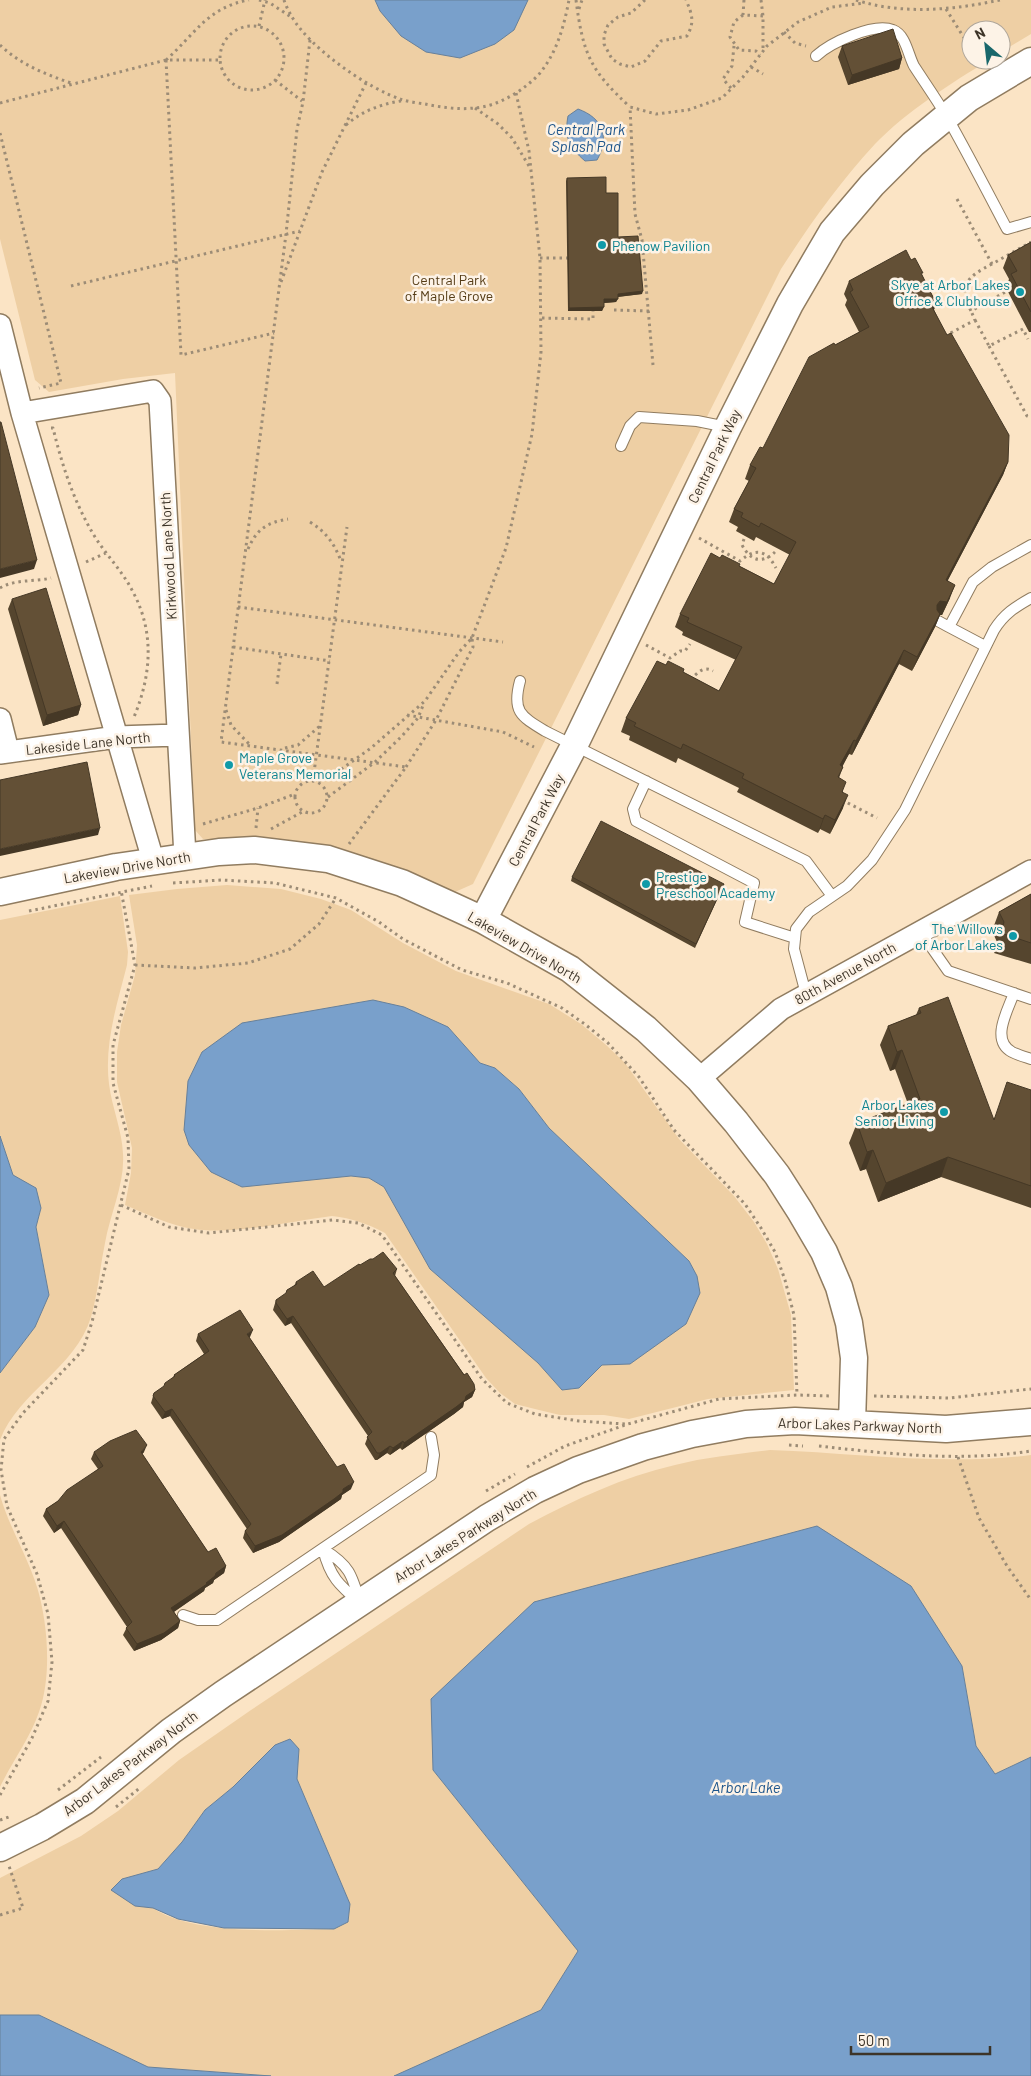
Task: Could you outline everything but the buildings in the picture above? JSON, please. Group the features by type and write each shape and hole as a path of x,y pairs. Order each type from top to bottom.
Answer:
{"street":[{"name":"Central Park Way","path":"483,920 574,746 728,427 790,304 832,232 872,185 913,144 946,116 969,98 1030,64"},
{"path":"0,325 22,413 155,873"},
{"name":"Kirkwood Lane North","path":"22,413 153,391 160,401 185,856"},
{"path":"0,719 4,752"},
{"name":"Lakeside Lane North","path":"4,752 117,737 177,735"},
{"name":"Lakeview Drive North","path":"0,892 155,873 185,856 254,850 328,859 402,883 483,920 570,969 646,1029 699,1079 736,1122 776,1175 824,1252 839,1287 849,1323 854,1358 852,1423"},
{"name":"80th Avenue North","path":"699,1079 781,1009 1031,871"},
{"name":"Arbor Lakes Parkway North","path":"6,1859 42,1827 85,1801 171,1731 224,1694 487,1518 535,1490 578,1470 643,1447 692,1434 746,1424 795,1421 946,1428 1031,1422"}],"lane":[{"path":"817,54 835,42 865,32 881,29 893,30 902,37 912,63 946,116 1007,229 1031,222"},
{"path":"621,446 630,426 639,417 697,421 728,427"},
{"path":"949,627 973,582 992,567 1031,545"},
{"path":"806,994 796,963 794,949 796,930 809,912 848,886 872,860 905,810 985,646 1003,616 1031,598"},
{"path":"938,621 985,646"},
{"path":"520,681 516,698 521,714 545,731 806,861 832,896"},
{"path":"646,782 633,809 636,821 754,883 745,922 795,938"},
{"path":"920,931 948,971 1031,999"},
{"path":"1014,993 1001,1031 1003,1042 1010,1052 1031,1059"},
{"path":"183,1616 198,1620 217,1620 432,1475 434,1454 431,1437"},
{"path":"323,1549 341,1560 354,1578 360,1603"},
{"path":"323,1549 328,1568 341,1587 360,1603"}],"path":[{"path":"249,0 236,2 216,12 166,60 181,354 274,333"},
{"path":"259,0 265,1 292,18"},
{"path":"284,0 292,18 310,40 325,54 366,83 403,100 438,106 475,108 496,103 516,93 539,73 554,50 564,28 569,0"},
{"path":"576,0 585,49 594,68 615,93 630,107 656,114 688,110 722,98 762,53 784,32 798,22 832,7 865,3"},
{"path":"578,12 582,0"},
{"path":"645,0 631,13 618,17 608,26 604,35 607,52 612,59 620,64 631,67 645,61 661,41 687,36 692,28 694,18 686,0"},
{"path":"743,15 744,0"},
{"path":"761,0 763,16 762,53"},
{"path":"856,0 865,3 923,9 946,9 1000,0"},
{"path":"259,26 265,1"},
{"path":"946,9 961,34"},
{"path":"732,88 723,79 732,66 735,52 730,37 731,28 734,22 743,15 763,16"},
{"path":"259,26 272,32 279,40 284,60 282,71 275,80 262,88 246,90 236,86 222,70 219,60 220,49 225,39 232,32 242,27 259,26"},
{"path":"784,32 795,43 817,54"},
{"path":"310,40 303,102 297,129 274,333 221,742 406,767"},
{"path":"0,45 19,60 38,71 74,84"},
{"path":"734,45 739,50 762,53"},
{"path":"0,102 166,60 219,60"},
{"path":"751,67 763,74"},
{"path":"275,80 303,102"},
{"path":"279,288 322,172 366,83"},
{"path":"425,701 355,760 316,781 300,784 295,794 297,804 309,813 320,811 324,808 328,797 375,762 418,718 425,701 459,652 472,638 506,548 532,434 541,352 540,258 529,167 529,151 516,93"},
{"path":"344,127 365,112 390,102 403,100"},
{"path":"630,107 635,214 642,240 653,365"},
{"path":"475,108 498,124 512,138 529,167"},
{"path":"0,132 61,383 39,388"},
{"path":"957,199 992,264"},
{"path":"72,286 300,231"},
{"path":"1031,242 974,273 965,286 964,298 1027,416 1031,418"},
{"path":"540,258 570,258"},
{"path":"971,311 1008,291"},
{"path":"614,310 648,311"},
{"path":"541,318 593,319 592,311"},
{"path":"937,340 975,320"},
{"path":"989,346 1023,329 1028,339"},
{"path":"53,428 65,473 80,508 92,533 133,591 145,620 150,651 149,663 143,693 134,718"},
{"path":"246,552 254,535 270,522 288,518"},
{"path":"310,522 323,530 335,544 342,563"},
{"path":"316,781 317,755 347,527"},
{"path":"698,538 740,561"},
{"path":"744,539 742,545 748,554 760,560 769,558 775,552"},
{"path":"738,566 740,561 748,554 758,552 769,558 776,568"},
{"path":"238,607 503,642"},
{"path":"348,845 406,767 436,720 473,648 472,638"},
{"path":"646,644 670,658"},
{"path":"668,664 670,658 680,651 685,652 690,644"},
{"path":"233,647 330,661"},
{"path":"277,684 281,654"},
{"path":"684,681 704,669 713,671"},
{"path":"694,676 694,682"},
{"path":"225,707 231,725 250,745"},
{"path":"407,715 503,732 534,747"},
{"path":"282,749 298,745 321,726"},
{"path":"316,781 325,787 328,797"},
{"path":"202,824 258,808 295,794"},
{"path":"840,799 876,818"},
{"path":"256,834 258,808"},
{"path":"270,829 304,811"},
{"path":"28,911 122,892 155,873"},
{"path":"165,884 222,880 275,883 336,898 379,922 403,939 462,970 507,983 562,1008 586,1025 624,1059 639,1077 674,1130 745,1204 775,1252 794,1315 797,1395"},
{"path":"0,1794 32,1738 48,1701 52,1662 48,1614 37,1574 8,1506 1,1470 4,1439 23,1413 83,1350 92,1322 129,1169 128,1138 113,1083 113,1046 135,965 122,892"},
{"path":"135,965 196,968 248,964 290,949 318,924 336,898"},
{"path":"121,1205 169,1227 209,1233 333,1220 358,1223 382,1235 482,1379 506,1403 535,1414 579,1422 628,1424"},
{"path":"878,1396 950,1398 1031,1389"},
{"path":"782,1445 905,1455 958,1457 1009,1455 1031,1451"},
{"path":"958,1457 980,1518 1007,1566 1031,1600"},
{"path":"115,1808 144,1784"},
{"path":"0,1915 23,1908 6,1859"}],"green space":[{"name":"Central Park of Maple Grove","path":"0,0 1031,0 1031,34 1011,46 1011,20 961,20 961,70 973,70 915,109 875,144 837,189 781,269 473,884 455,892 365,858 319,846 263,838 203,839 195,830 175,373 123,379 49,392 35,380 0,239"},
{"path":"227,885 281,889 321,899 351,910 403,943 456,971 549,1004 581,1024 625,1063 679,1139 734,1196 754,1222 767,1244 778,1269 791,1315 794,1390 708,1399 629,1419 604,1415 560,1415 515,1404 500,1393 486,1378 385,1233 360,1222 332,1216 244,1229 194,1229 168,1222 125,1205 131,1173 132,1148 117,1082 117,1052 121,1025 135,975 137,945 129,895","holes":["448,1027 480,1063 495,1068 519,1089 549,1128 689,1261 697,1276 630,1363 602,1365 579,1388 562,1390 538,1363 430,1269 384,1187 369,1178 351,1176"]},
{"path":"120,896 128,952 127,965 112,1024 108,1069 110,1093 119,1128 123,1154 120,1188 107,1232 91,1317 83,1335 73,1351 60,1366 20,1407 0,1440 0,1373 35,1327 49,1294 36,1227 41,1208 13,1175 0,1136 0,920"},
{"path":"770,1450 933,1459 998,1458 1031,1455 1031,1757 995,1775 976,1746 962,1666 433,1770 578,1951 541,2010 394,2076 271,2076 148,2067 39,2015 0,2015 0,1878 81,1836 118,1811 179,1760 529,1524 618,1482 656,1470 687,1462","holes":["299,1750 297,1779 350,1904 348,1922 334,1929 291,1930 240,1929 192,1923 171,1917 153,1908 122,1879 158,1869 182,1842 205,1810 233,1787"]},
{"path":"0,1495 41,1601 46,1633 47,1666 46,1682 39,1712 31,1731 0,1787"}],"water":[{"path":"375,0 528,0 514,30 495,44 460,58 426,52 401,36 380,11"},
{"name":"Central Park Splash Pad","path":"578,109 593,118 602,129 603,144 597,160 585,161 569,142 567,136 568,116"},
{"path":"373,1000 404,1007 448,1027 480,1063 495,1068 519,1089 549,1128 689,1261 697,1276 700,1293 686,1324 630,1364 602,1365 579,1388 562,1390 538,1363 430,1269 384,1187 369,1178 351,1176 242,1187 211,1172 189,1145 184,1130 188,1081 202,1052 242,1023"},
{"path":"0,1136 13,1175 36,1188 41,1208 36,1227 49,1295 35,1327 0,1373"},
{"name":"Arbor Lake","path":"817,1526 911,1586 962,1666 976,1746 995,1774 1031,1757 1031,2076 394,2076 541,2010 578,1951 433,1770 431,1699 534,1602"},
{"path":"290,1739 299,1749 297,1779 350,1904 348,1922 334,1929 224,1928 178,1919 153,1908 135,1906 111,1890 122,1879 158,1869 182,1842 205,1810 233,1787 275,1745"},
{"path":"0,2015 39,2015 148,2067 271,2076 0,2076"}],"place":[{"name":"Phenow Pavilion","path":"602,245"},
{"name":"Skye at Arbor Lakes Office & Clubhouse","path":"1020,292"},
{"name":"Maple Grove Veterans Memorial","path":"229,765"},
{"name":"Prestige Preschool Academy","path":"646,884"},
{"name":"The Willows of Arbor Lakes","path":"1013,936"},
{"name":"Arbor Lakes Senior Living","path":"944,1112"}]}
